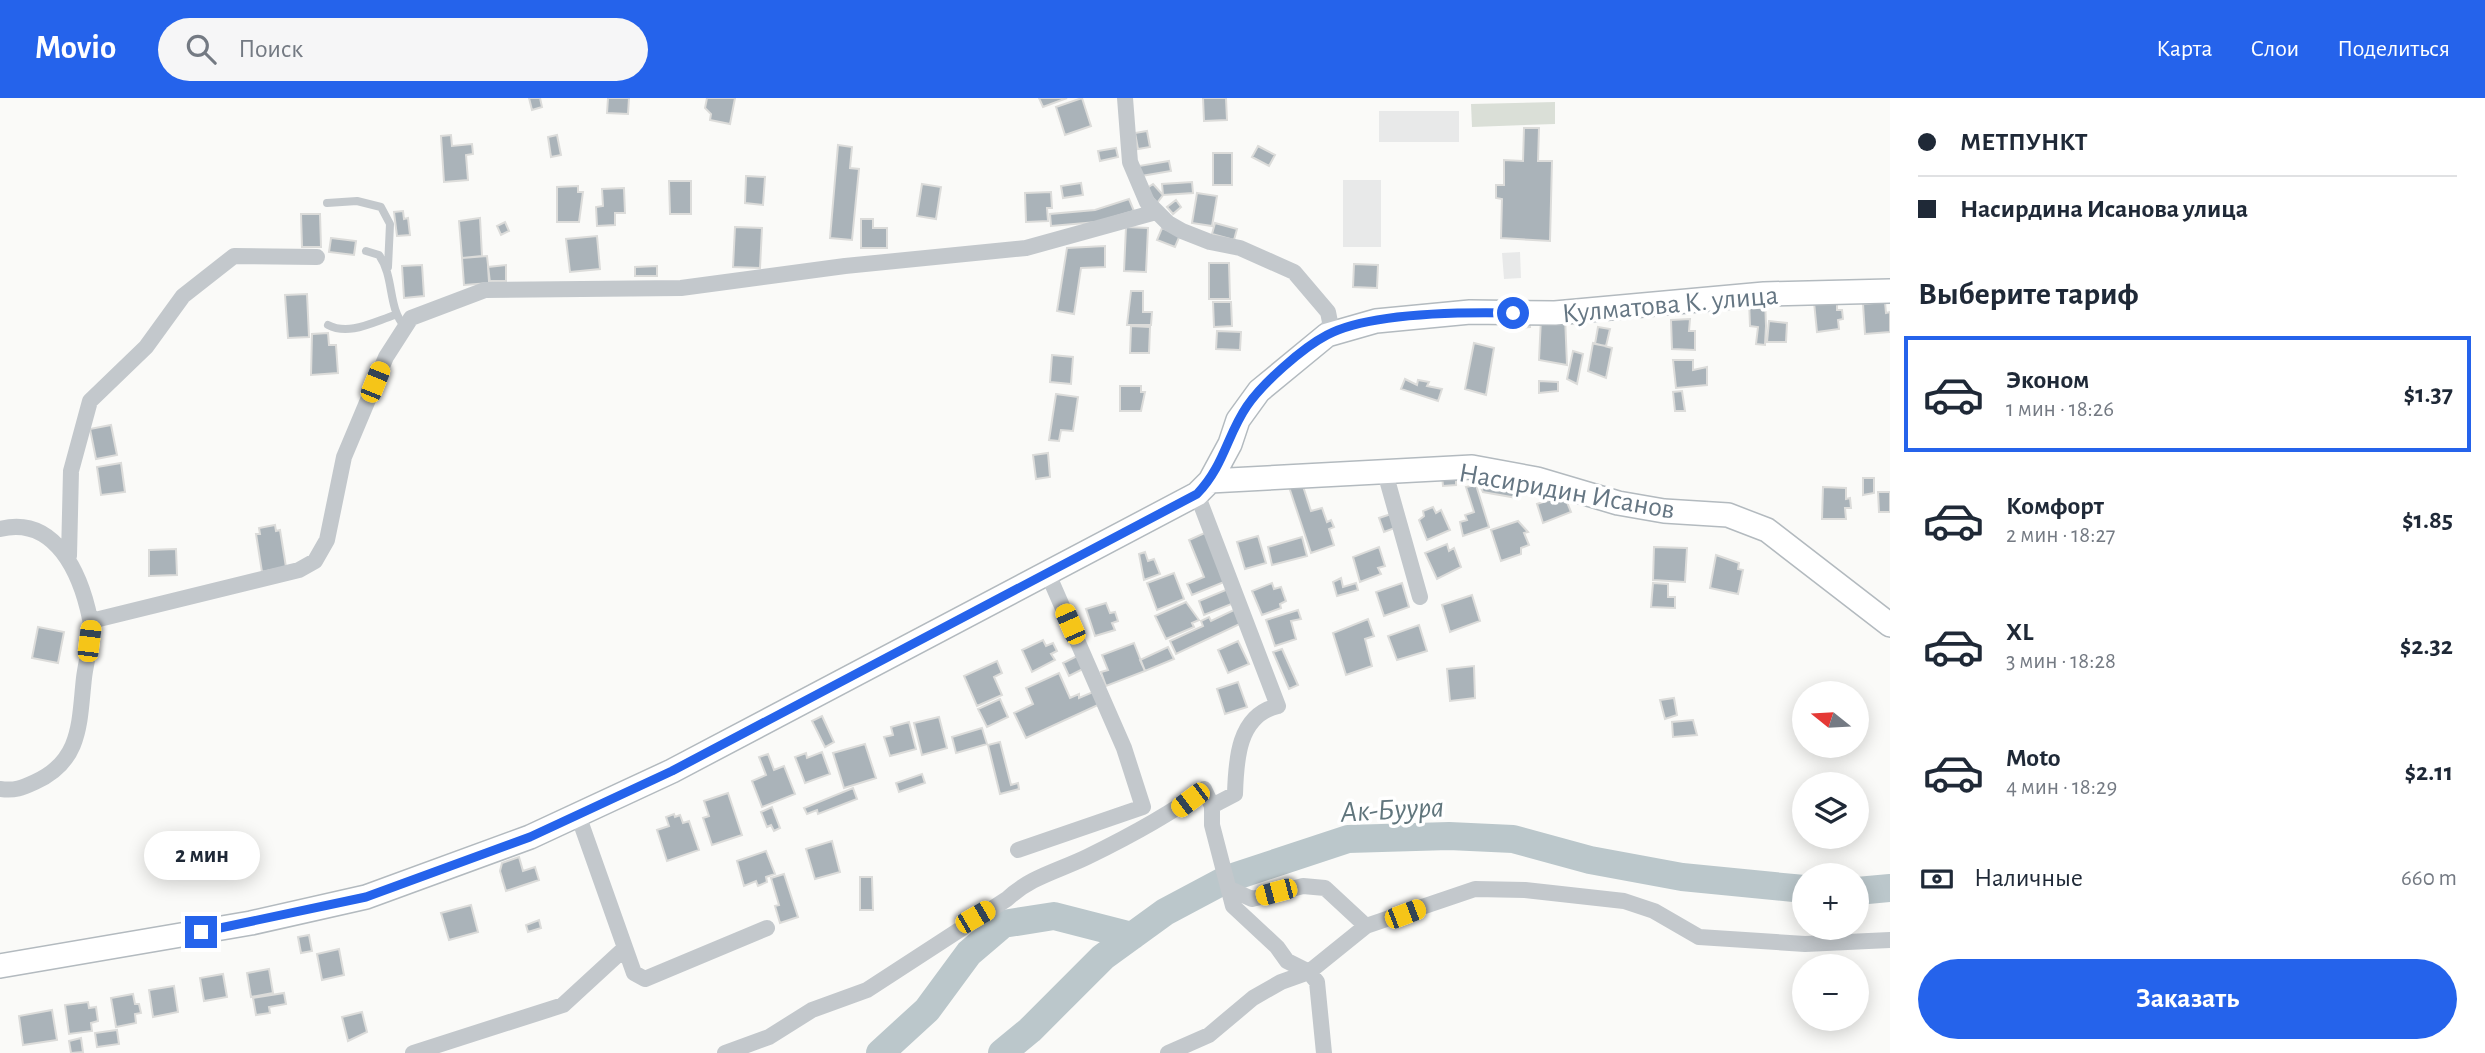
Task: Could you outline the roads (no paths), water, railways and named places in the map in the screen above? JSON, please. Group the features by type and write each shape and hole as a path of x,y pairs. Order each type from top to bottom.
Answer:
{"main road":[{"name":"Кулматова К. улица","path":"1203,487 1230,444 1238,420 1259,390 1327,335 1376,321 1470,312 1555,313 1764,294 1890,291"},
{"name":"Насиридин Исанов","path":"1203,487 1384,470 1472,467 1537,479 1618,503 1664,511 1728,515 1767,530 1890,625"},
{"path":"0,966 251,923 366,897 530,837 672,771 1048,574 1203,487"}],"street":[{"path":"1125,98 1130,162 1139,188 1156,212 1182,231 1210,242 1240,248 1294,272 1328,312 1330,322 1327,335"},
{"path":"91,621 299,570 315,561 327,540 344,457 400,321 485,290 681,288 845,265 1026,248 1156,212"},
{"path":"0,789 15,791 55,773 79,733 91,621 69,556 71,471 90,401 146,346 183,296 234,256 317,257"},
{"path":"1384,470 1420,597"},
{"path":"1203,487 1278,706 1256,716 1240,742 1235,794 1212,806"},
{"path":"0,530 14,526 49,537 69,556"},
{"path":"1018,850 1143,807 1125,748 1048,574"},
{"path":"725,1053 769,1037 812,1010 867,990 1007,899 1025,882 1053,873 1130,836 1175,811 1204,789 1212,806 1212,825 1233,906 1278,947 1287,961 1309,972 1317,982 1324,1053"},
{"path":"578,815 634,972 645,979 767,928"},
{"path":"1230,889 1252,899 1303,886 1325,888 1366,926"},
{"path":"1168,1053 1209,1035 1253,998 1271,987 1309,972 1351,934 1366,926 1475,889 1525,890 1623,901 1654,911 1699,937 1805,944 1890,940"},
{"path":"413,1053 564,1005 625,948"}],"lane":[{"path":"327,203 357,201 381,206 390,225 388,267 400,321 340,331 328,325"},
{"path":"366,251 379,255 388,267"}],"waterway":[{"name":"Ак-Буура","path":"1002,1053 1030,1030 1103,957 1165,912 1227,879 1348,839 1449,836 1513,839 1590,860 1682,877 1792,888"},
{"name":"Ак-Буура","path":"1869,890 1890,888"},
{"path":"880,1053 927,1010 969,953 1003,924 1054,916 1132,936"}]}
